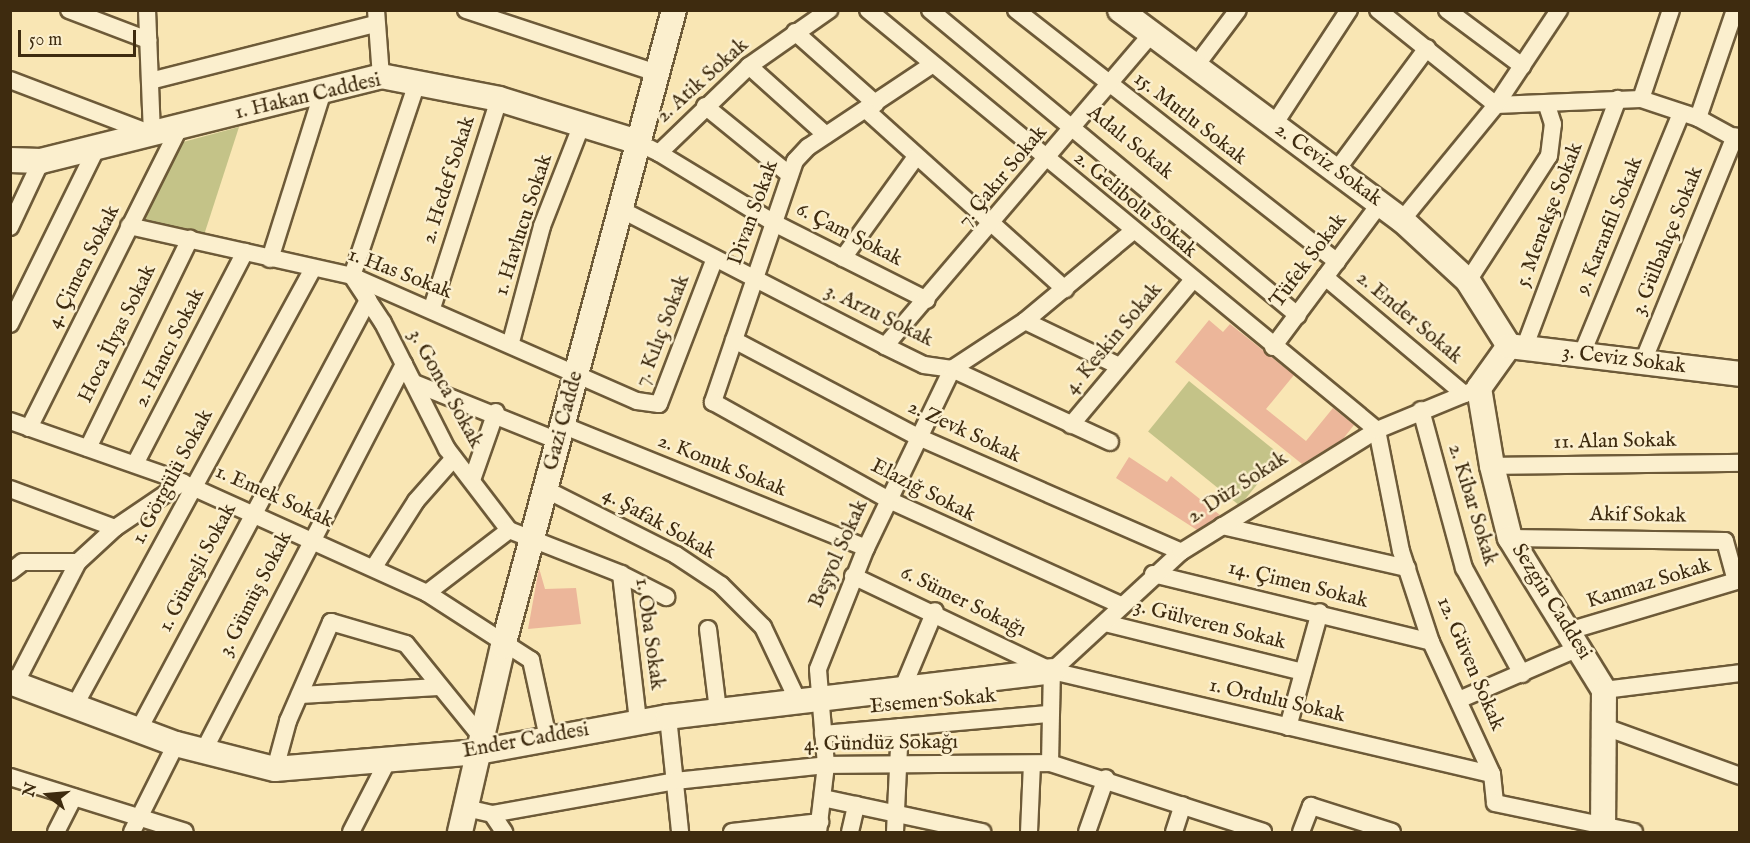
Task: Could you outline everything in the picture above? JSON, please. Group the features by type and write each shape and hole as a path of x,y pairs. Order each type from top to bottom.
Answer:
{"street":[{"path":"69,10 148,40"},
{"path":"10,80 152,135 147,10"},
{"path":"466,10 657,73"},
{"name":"Gazi Cadde","path":"460,832 503,646 674,10"},
{"name":"2. Atik Sokak","path":"638,142 659,153 705,106 750,66 795,32 808,15 829,10"},
{"name":"2. Gelibolu Sokak","path":"868,10 930,66 1377,430"},
{"name":"Adalı Sokak","path":"930,10 1075,127 1298,315"},
{"name":"15. Mutlu Sokak","path":"1016,10 1337,262"},
{"path":"1195,67 1238,10"},
{"path":"1273,126 1349,10"},
{"path":"1378,10 1496,105 1547,106 1641,99 1698,118 1737,138"},
{"path":"1447,10 1522,66"},
{"path":"1402,220 1496,105 1559,10"},
{"path":"1641,99 1671,10"},
{"path":"1698,118 1735,10"},
{"path":"150,81 376,17 381,76"},
{"name":"7. Çakır Sokak","path":"885,346 991,226 1110,84 1137,19"},
{"name":"2. Ceviz Sokak","path":"1137,19 1195,67 1273,126 1381,202 1402,220 1468,281 1517,346"},
{"path":"795,32 871,107 915,158 1065,289"},
{"path":"1336,171 1427,48"},
{"path":"750,66 826,135"},
{"name":"Divan Sokak","path":"713,402 790,176 808,147 930,66"},
{"name":"1. Hakan Caddesi","path":"10,160 41,161 381,76 499,99 638,142"},
{"path":"352,276 417,83"},
{"path":"270,259 323,91"},
{"name":"2. Hedef Sokak","path":"432,308 499,99"},
{"name":"5. Menekşe Sokak","path":"1517,346 1618,99"},
{"path":"705,106 790,176"},
{"path":"1468,281 1549,156 1553,124 1547,106"},
{"name":"9. Karanfil Sokak","path":"1581,356 1681,113"},
{"name":"1. Havlucu Sokak","path":"511,342 542,226 582,124"},
{"name":"4. Çimen Sokak","path":"29,428 180,127"},
{"name":"3. Gülbahçe Sokak","path":"1642,364 1737,138"},
{"path":"10,324 98,145"},
{"name":"6. Çam Sokak","path":"659,153 774,223 927,300"},
{"path":"843,258 915,158"},
{"path":"10,227 41,161"},
{"name":"Tüfek Sokak","path":"1273,347 1381,202"},
{"name":"3. Arzu Sokak","path":"620,209 924,365 952,369 1025,321 1132,232"},
{"name":"1. Has Sokak","path":"129,226 352,276 432,308 577,372"},
{"name":"Hoca İlyas Sokak","path":"88,448 190,239"},
{"name":"2. Hancı Sokak","path":"135,464 245,252"},
{"name":"7. Kılıç Sokak","path":"577,372 637,401 659,404 715,258"},
{"name":"1. Görgülü Sokak","path":"74,707 188,484 313,268"},
{"name":"3. Gonca Sokak","path":"352,276 404,364 454,458 509,530 531,541"},
{"name":"2. Ender Sokak","path":"1325,278 1471,391"},
{"name":"4. Keskin Sokak","path":"1071,425 1192,281"},
{"name":"1. Güneşli Sokak","path":"138,731 368,300"},
{"path":"1025,321 1119,366"},
{"name":"2. Zevk Sokak","path":"734,340 916,436 1181,552"},
{"path":"1471,391 1517,346"},
{"name":"3. Ceviz Sokak","path":"1517,346 1642,364 1740,374"},
{"name":"3. Gümüş Sokak","path":"202,752 311,537 404,364"},
{"path":"952,369 1110,442"},
{"name":"Beşyol Sokak","path":"819,827 826,765 823,734 809,699 818,669 866,548 916,436 952,369"},
{"name":"2. Konuk Sokak","path":"414,383 560,433 866,548"},
{"name":"2. Düz Sokak","path":"1052,671 1105,623 1153,574 1181,552 1377,430 1471,391"},
{"name":"Sezgin Caddesi","path":"1471,391 1510,537 1577,639 1604,690 1603,827"},
{"name":"Elazığ Sokak","path":"713,402 889,500 1121,605"},
{"name":"2. Kibar Sokak","path":"1421,410 1464,568 1522,674"},
{"path":"472,480 496,412"},
{"name":"1. Emek Sokak","path":"10,421 188,484 311,537 427,593 503,646 531,660 548,738"},
{"name":"12. Güven Sokak","path":"1377,430 1407,568 1431,642 1461,699 1492,774 1495,803 1603,827"},
{"path":"374,567 416,501 454,458"},
{"name":"11. Alan Sokak","path":"1492,466 1740,463"},
{"path":"13,683 78,562 115,528 188,484"},
{"path":"10,489 115,528"},
{"name":"4. Şafak Sokak","path":"545,489 676,555 721,585 763,627 809,699"},
{"path":"1222,526 1407,568"},
{"path":"427,593 509,530"},
{"name":"Akif Sokak","path":"1510,537 1725,541 1738,580"},
{"name":"1. Oba Sokak","path":"531,541 621,574 638,722"},
{"path":"15,564 78,562"},
{"path":"621,574 666,597"},
{"name":"14. Çimen Sokak","path":"1153,574 1320,612 1431,642"},
{"name":"6. Sümer Sokağı","path":"854,576 935,611 1052,671"},
{"name":"Kanmaz Sokak","path":"1461,699 1522,674 1577,639 1738,580"},
{"path":"904,685 935,611"},
{"path":"1288,727 1320,612"},
{"path":"275,769 300,694 331,622 406,644 480,745"},
{"name":"3. Gülveren Sokak","path":"1105,623 1304,672"},
{"path":"708,629 718,711"},
{"path":"1050,763 1048,714 1052,671"},
{"name":"Ender Caddesi","path":"13,683 176,744 275,769 388,760 480,745 548,738 668,717 904,685 1052,671"},
{"name":"1. Ordulu Sokak","path":"1052,671 1492,774"},
{"path":"1604,690 1740,673"},
{"path":"300,694 439,687"},
{"name":"Esemen Sokak","path":"823,734 1048,714"},
{"path":"668,717 680,832"},
{"path":"1605,727 1740,776"},
{"path":"895,832 899,814 902,765 900,728"},
{"path":"135,825 176,744"},
{"path":"351,832 388,760"},
{"name":"4. Gündüz Sokağı","path":"492,814 675,782 826,765 1050,763 1106,778 1263,832"},
{"path":"1029,832 1032,764"},
{"path":"1087,832 1106,778"},
{"path":"11,780 74,797 135,825 185,832"},
{"path":"56,832 74,797"},
{"path":"823,798 974,832"},
{"path":"850,832 856,805"},
{"path":"1174,832 1183,805"},
{"path":"1301,832 1311,806 1392,832"},
{"path":"466,808 492,814 504,832"},
{"path":"732,832 819,827"},
{"path":"1603,827 1634,832"}],"shaded area":[{"path":"239,127 204,235 142,222 183,142"},
{"path":"1189,381 1281,455 1240,506 1148,432"}],"building":[{"path":"1209,320 1223,332 1230,324 1294,375 1266,409 1306,441 1333,408 1354,425 1343,439 1302,464 1175,362"},
{"path":"1129,457 1167,482 1171,476 1220,515 1197,530 1116,478"},
{"path":"539,568 545,589 576,588 581,624 528,629"}]}
